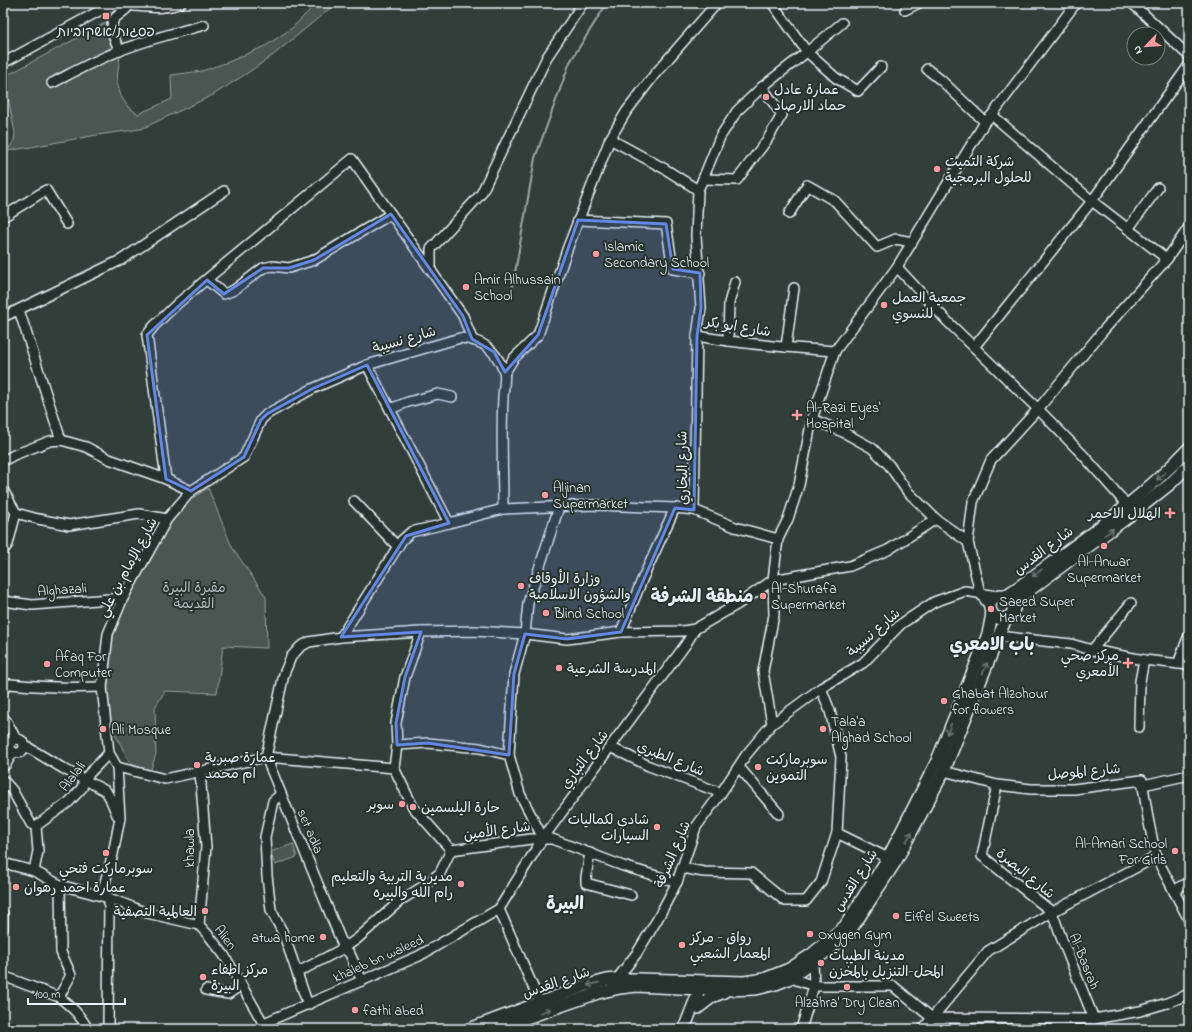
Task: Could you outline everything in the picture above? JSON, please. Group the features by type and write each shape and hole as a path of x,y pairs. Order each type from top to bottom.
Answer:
{"main road":[{"name":"شارع القدس","path":"1001,596 1020,586 1127,505 1171,467 1189,448"},
{"name":"شارع القدس","path":"1013,608 1024,595 1140,508 1170,484 1189,465"},
{"path":"1001,596 1011,600 1013,608 1010,615 1006,618 998,618 991,611 992,600 1001,596"},
{"name":"شارع القدس","path":"495,1029 609,990 636,986 681,988 701,984 744,982 764,979 789,969 812,954 845,926 892,859 936,763 988,634 991,611"},
{"name":"شارع القدس","path":"469,1029 584,986 617,979 701,984 732,990 756,989 776,984 791,978 831,948 850,930 944,770 1006,618"},
{"path":"690,1029 701,984"},
{"path":"681,988 695,1007"},
{"path":"684,1029 695,1007 712,997 732,990"}],"street":[{"path":"99,11 110,3"},
{"path":"164,3 178,4"},
{"path":"431,270 431,249 481,194 547,57 583,3"},
{"path":"504,372 514,358 538,336 568,247 610,139 626,112 655,74 717,3"},
{"path":"772,3 807,52 836,78 858,91 881,67"},
{"path":"905,10 919,3"},
{"path":"772,724 763,671 774,615 773,580 778,539 788,519 799,485 812,419 835,351 897,267 985,122 992,115 1076,3"},
{"path":"1132,3 1189,56"},
{"path":"120,50 114,39 112,24 114,18 124,12 130,4"},
{"path":"3,63 111,6 130,4 159,8 178,4"},
{"name":"شارع ابو بكر","path":"835,351 728,341 697,336 701,308 700,273 696,236 698,190 720,137 737,111 762,87 842,23"},
{"path":"52,83 120,50 204,25"},
{"path":"974,347 1092,201 1189,66"},
{"path":"927,69 942,81 985,122"},
{"path":"703,179 737,180 767,140 782,115 762,87"},
{"path":"992,115 1092,201 1167,259"},
{"path":"610,139 665,169 698,190"},
{"path":"166,479 147,335 154,326 206,280 352,159 463,316 472,339 484,344 494,352 504,372 503,509"},
{"path":"789,214 806,185 835,201 877,247 896,239 912,242"},
{"path":"1128,229 1158,188"},
{"path":"3,217 46,190 66,224"},
{"path":"3,317 121,260 224,191"},
{"path":"206,280 224,294 234,290 263,268 272,266 289,268 314,260 391,214"},
{"path":"578,220 666,224 673,269 700,273"},
{"path":"991,611 980,593 968,542 974,502 991,460 1038,409 1102,332 1167,259 1189,227"},
{"path":"897,267 947,321 1084,456 1127,505"},
{"path":"728,341 729,303 735,282"},
{"path":"786,347 794,288"},
{"path":"19,310 61,440"},
{"name":"شارع البخاري","path":"697,336 694,510 735,527 778,539"},
{"name":"شارع نسيبة","path":"449,523 367,365 460,338 472,339"},
{"name":"شارع الإمام بن علي","path":"109,753 102,687 108,634 123,598 167,520 191,491 244,457 261,420 267,414 312,389 367,365"},
{"path":"390,409 408,402 438,394 452,397"},
{"path":"812,419 843,432 872,448 889,465 908,491 936,519 968,542"},
{"path":"3,461 14,455 50,441 61,440 86,447 109,459 166,479 191,491"},
{"path":"3,490 16,513 8,544 3,552"},
{"path":"354,501 398,547"},
{"path":"340,637 402,540 411,532 503,509 594,505 694,510"},
{"path":"525,634 528,603 559,507"},
{"path":"621,632 642,580 675,508"},
{"path":"16,513 69,525 139,514 167,520"},
{"path":"266,757 284,674 291,657 300,647 309,642 340,637 475,630 567,639 621,632 684,631 695,629 738,604 773,580 850,566 888,550 936,519"},
{"name":"شارع نسيبة","path":"772,724 821,688 863,662 901,624 934,602 965,591 1001,596"},
{"name":"Alghazali","path":"3,601 32,605 123,598"},
{"path":"1092,650 1131,602"},
{"name":"شارع التباري","path":"499,909 543,838 686,644 695,629"},
{"path":"117,766 165,779 266,757 394,768 397,744 396,723 405,677 421,632"},
{"name":"شارع الأمين","path":"394,768 413,807 451,850 502,842 543,838 520,794 509,755 514,674 525,634"},
{"path":"1178,664 1189,634"},
{"path":"998,636 1071,644 1092,650 1144,660 1189,665"},
{"path":"1139,727 1140,682 1144,660"},
{"path":"3,689 10,684 72,688 102,687"},
{"path":"682,868 704,872 751,873 785,900 806,901 821,882 837,833 841,757 830,711 821,688"},
{"path":"3,717 16,739 20,740 24,745 64,769 106,791 116,813 120,818"},
{"name":"شارع الشرفة","path":"617,979 652,930 677,882 696,827 738,767 772,724"},
{"path":"3,767 12,752 10,745 12,741 16,739"},
{"path":"397,744 428,743 480,748 509,755"},
{"path":"12,752 21,752 24,745"},
{"name":"شارع الطبري","path":"610,747 649,766 721,793"},
{"path":"108,1029 105,897 120,818 117,766 109,753"},
{"name":"Alalali","path":"36,826 69,802 82,788 84,779 109,753"},
{"name":"set adla","path":"266,757 344,948 350,954 362,981"},
{"path":"738,767 779,814"},
{"path":"944,770 997,785"},
{"name":"khawla","path":"199,925 206,847 200,772"},
{"path":"1189,774 1143,785 1156,857 1189,920"},
{"path":"3,780 12,790 31,824 36,826 38,851 34,871"},
{"name":"شارع الموصل","path":"997,785 1031,789 1074,789 1142,780 1143,785"},
{"name":"شارع البصرة","path":"997,785 982,856 1052,912"},
{"path":"281,794 273,801 265,837 267,876 271,910 284,934 308,1005"},
{"path":"837,833 892,859"},
{"path":"543,838 552,838 623,866 677,882"},
{"path":"297,972 344,948 357,939 401,900 422,887 440,873 451,850"},
{"path":"590,853 586,883 631,895"},
{"path":"923,1029 988,951 1052,912 1156,857"},
{"path":"3,863 34,871 60,885 105,897 147,913 199,925"},
{"path":"1174,892 1189,883"},
{"path":"59,997 71,975 61,952 60,885"},
{"path":"499,909 540,1003"},
{"name":"khaleb bn waleed","path":"265,1026 308,1005 419,956 499,909"},
{"name":"Al-Basrah","path":"1052,912 1094,1019"},
{"path":"3,914 3,929"},
{"name":"Alien","path":"199,925 210,936 224,955 265,1026"},
{"path":"636,979 631,976 629,971 637,953"},
{"path":"801,1029 814,986 813,961"},
{"path":"3,976 59,997 72,1007 88,1029"},
{"path":"791,978 814,986 893,986 932,1018 1094,1019 1140,1011 1167,1003 1189,994"},
{"path":"206,990 228,994 241,985"},
{"path":"1023,1019 1026,1029"}],"highlighted area":[{"path":"391,214 463,316 472,339 494,352 505,372 538,335 578,220 666,224 673,269 700,273 701,308 697,336 694,510 675,508 621,632 567,639 525,634 514,674 509,755 428,743 397,745 396,723 405,677 421,632 341,637 406,536 449,523 367,365 312,389 267,414 261,420 244,457 191,491 166,479 147,335 207,280 224,294 263,268 289,268 314,260"}],"green space":[{"path":"317,3 331,3 333,6 272,56 213,95 141,129 97,135 7,151 14,141 15,133 4,77 107,22 108,33 120,57 117,83 121,96 128,107 138,114 172,99 171,75 202,71 231,61 267,45 292,28"},
{"name":"مقبرة البيرة القديمة","path":"208,488 232,547 266,597 267,648 223,646 217,693 165,691 155,707 156,754 150,772 130,763 108,720 108,682 113,633 139,574 181,506"},
{"path":"293,844 297,857 275,865 270,852"}],"waterway":[{"path":"512,290 535,158 570,62 607,3"}],"place":[{"name":"פסגות/אשקוביות","path":"106,16"},
{"name":"عمارة عادل حماد الارصاد","path":"766,97"},
{"name":"شركة التميت للحلول البرمجية","path":"937,169"},
{"name":"Islamic Secondary School","path":"596,254"},
{"name":"Amir Alhussain School","path":"466,287"},
{"name":"جمعية العمل للنسوي","path":"884,305"},
{"name":"Al-Razi Eyes' Hospital","path":"797,415"},
{"name":"Aljinan Supermarket","path":"545,495"},
{"name":"الهلال الاحمر","path":"1170,513"},
{"name":"Al-Anwar Supermarket","path":"1104,546"},
{"name":"وزارة الأوقاف والشؤون الاسلامية","path":"521,586"},
{"name":"Al-Shurafa Supermarket","path":"763,596"},
{"name":"Saeed Super Market","path":"991,609"},
{"name":"Blind School","path":"546,613"},
{"name":"مركز صحي الأمعري","path":"1128,663"},
{"name":"Afaq For Computer","path":"47,664"},
{"name":"المدرسة الشرعية","path":"559,668"},
{"name":"Ghabat Alzohour for flowers","path":"944,701"},
{"name":"Ali Mosque","path":"103,729"},
{"name":"Tala'a Alghad School","path":"823,729"},
{"name":"عمارة صبرية ام محمد","path":"197,765"},
{"name":"سوبرماركت التموين","path":"758,767"},
{"name":"سوبر","path":"402,804"},
{"name":"حارة اليلسمين","path":"413,807"},
{"name":"شادي لكماليات السيارات","path":"657,827"},
{"name":"Al-Amari School For Girls","path":"1175,851"},
{"name":"سوبرماركت فتحي","path":"106,853"},
{"name":"مديرية التربية والتعليم رام الله والبيره","path":"461,884"},
{"name":"عمارة احمد رهوان","path":"16,887"},
{"name":"العالمية التصفية","path":"205,911"},
{"name":"Eiffel Sweets","path":"896,916"},
{"name":"Oxygen Gym","path":"810,934"},
{"name":"atwa home","path":"323,937"},
{"name":"رواق - مركز المعمار الشعبي","path":"682,945"},
{"name":"مدينة الطيبات المحل-التنزيل بالمخزن","path":"821,963"},
{"name":"مركز اطفاء البيرة","path":"203,977"},
{"name":"Alzahra' Dry Clean","path":"847,987"},
{"name":"fathi abed","path":"355,1010"}],"district":[{"name":"منطقة الشرفة","path":"702,596"},
{"name":"باب الامعري","path":"992,644"},
{"name":"البيرة","path":"565,903"}]}
